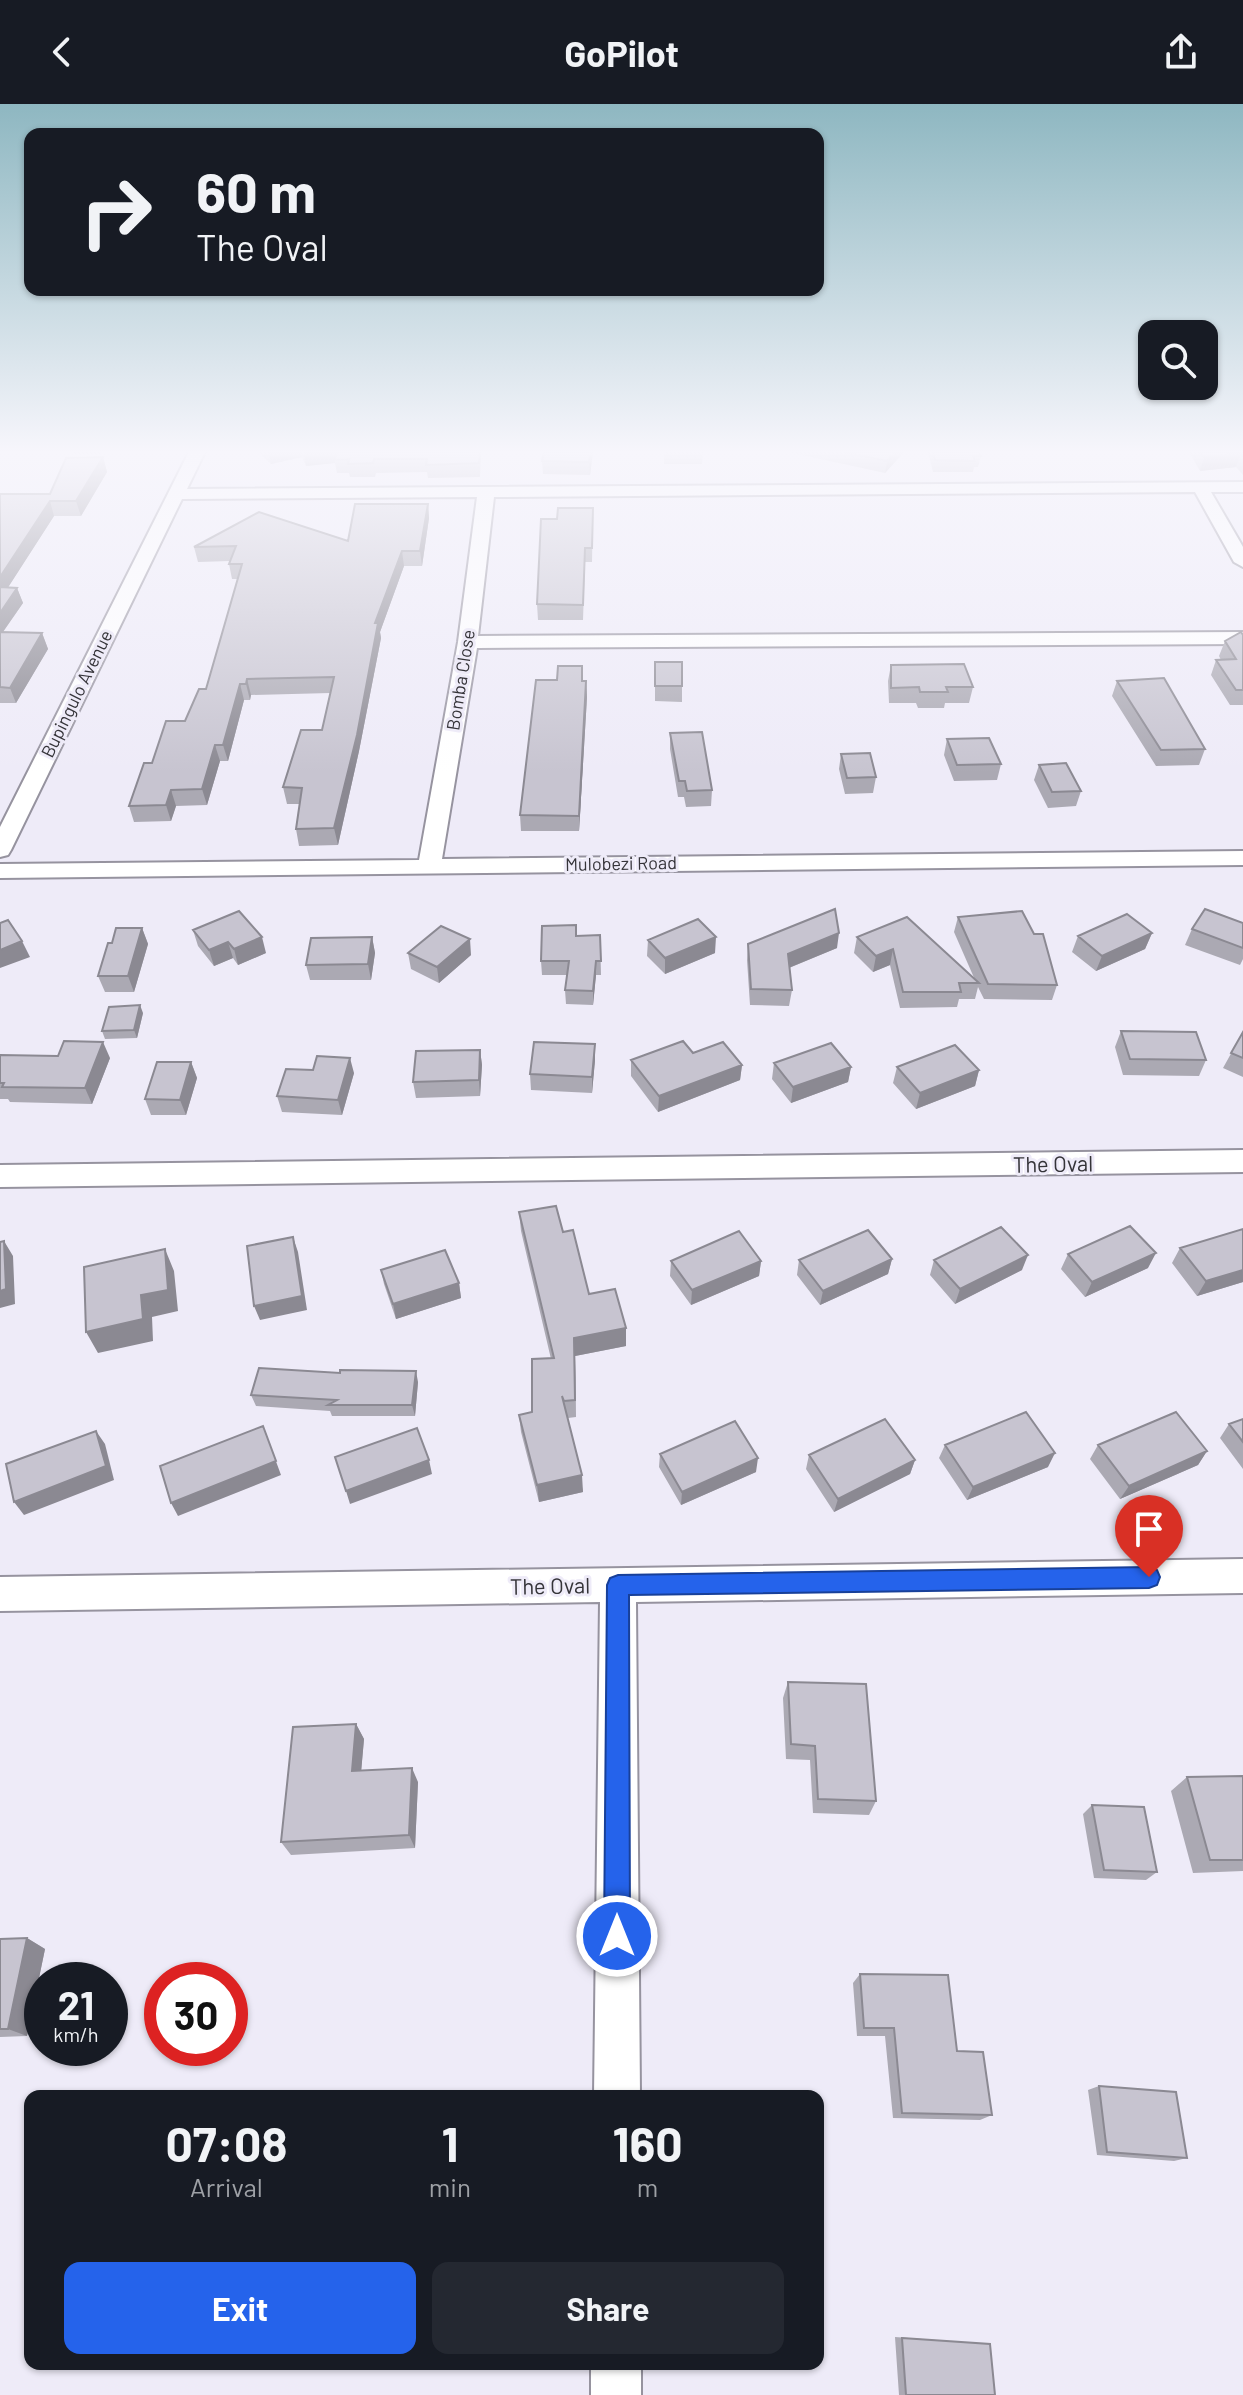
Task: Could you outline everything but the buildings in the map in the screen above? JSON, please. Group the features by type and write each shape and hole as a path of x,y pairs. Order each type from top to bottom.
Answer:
{"street":[{"name":"Bupingulo Avenue","path":"0,850 145,559"},
{"name":"Bomba Close","path":"429,866 468,642 478,559"},
{"path":"468,642 1243,638"},
{"name":"Mulobezi Road","path":"0,871 1243,858"},
{"name":"The Oval","path":"0,1176 1243,1161"},
{"name":"The Oval","path":"0,1594 1243,1576"},
{"path":"617,2090 618,1585"},
{"path":"616,2370 616,2395"}],"route":[{"path":"617,1936 618,1585 1149,1577"}]}
